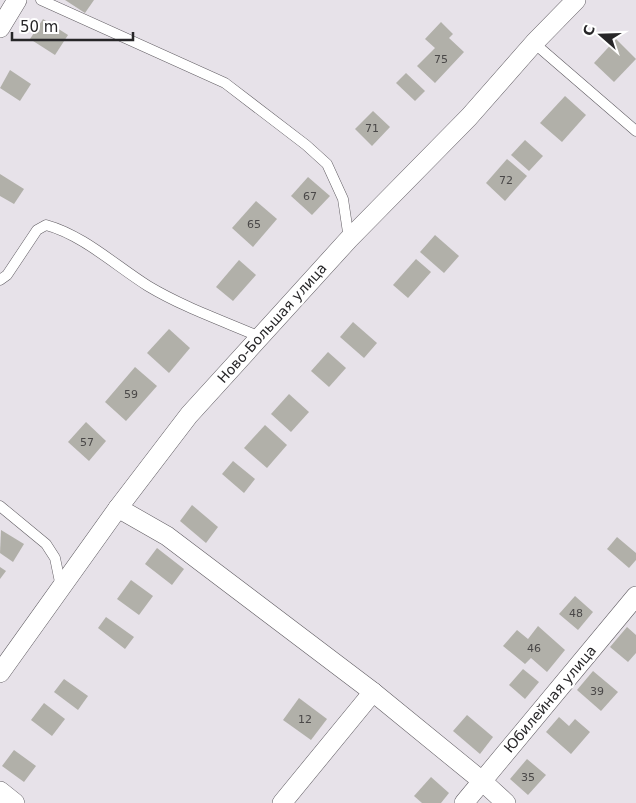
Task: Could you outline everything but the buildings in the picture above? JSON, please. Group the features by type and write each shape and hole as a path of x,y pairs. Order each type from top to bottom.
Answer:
{"street":[{"path":"0,28 17,0"},
{"name":"Ново-Большая улица","path":"0,673 118,508 189,415 349,239 469,117 534,43 576,0"},
{"path":"118,508 167,536 373,692 482,781 506,803"},
{"name":"Юбилейная улица","path":"464,803 636,596"},
{"path":"282,803 373,692"},
{"path":"0,791 15,803"}],"lane":[{"path":"41,0 225,83 306,144 327,164 343,199 349,239"},
{"path":"534,43 636,130"},
{"path":"0,280 6,275 37,230 46,225 63,230 149,286 260,337"},
{"path":"0,506 46,544 55,558 61,587"}]}
